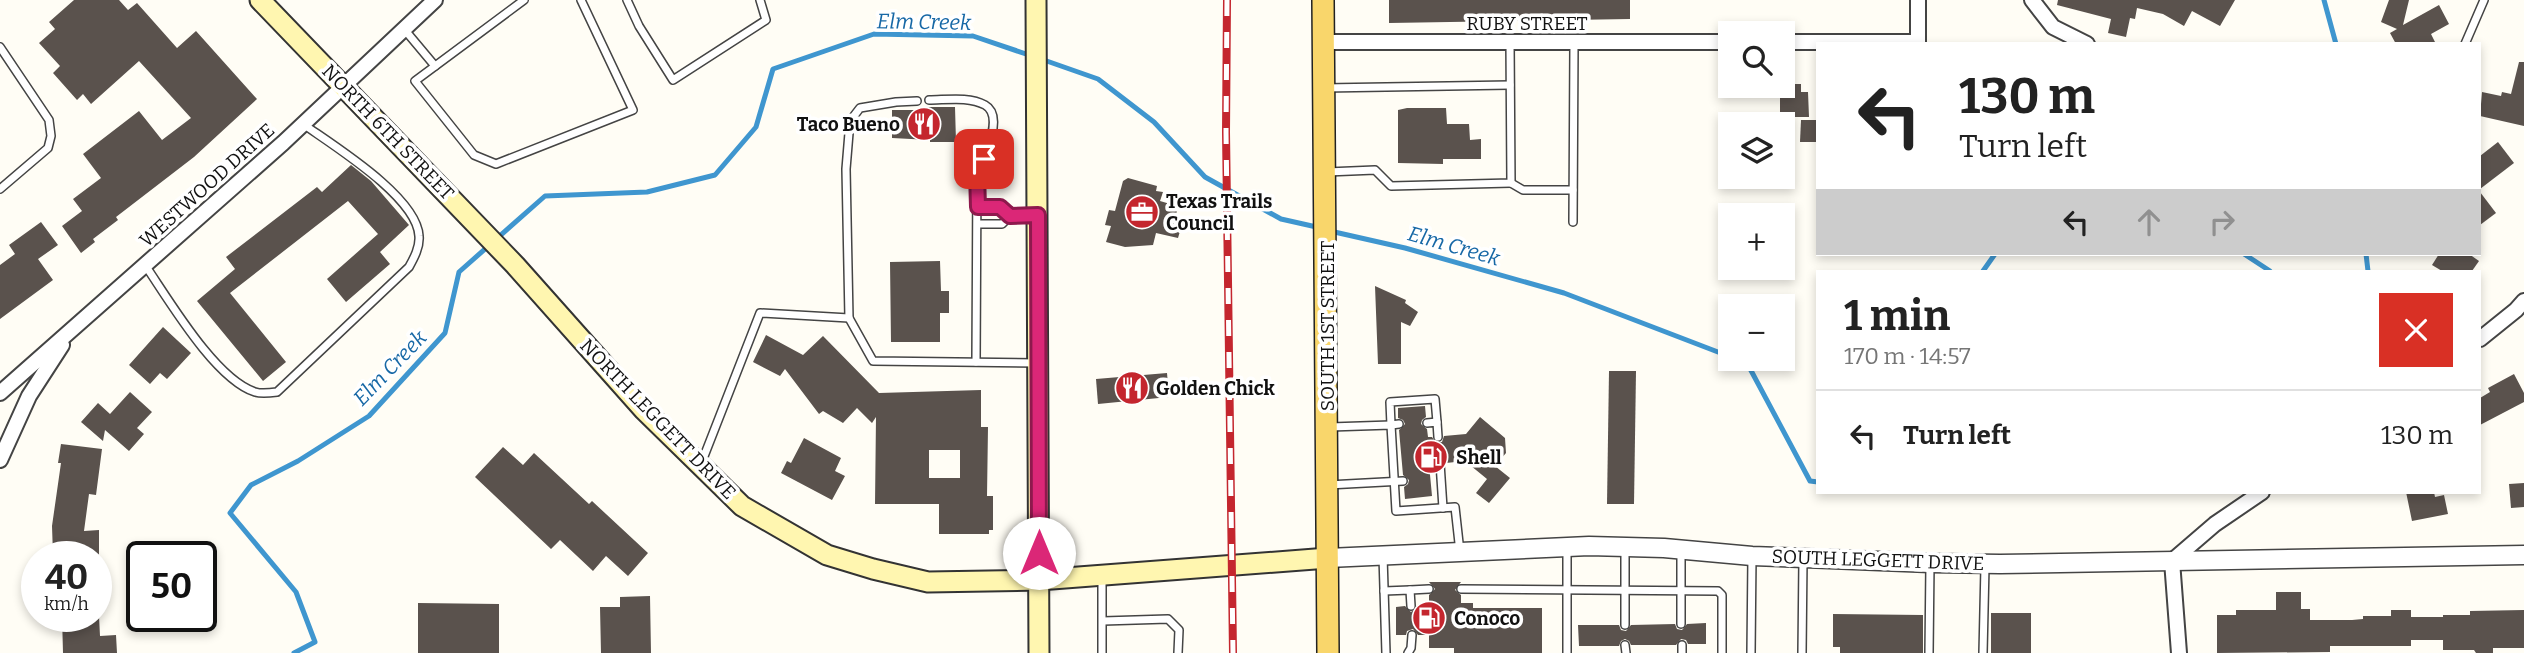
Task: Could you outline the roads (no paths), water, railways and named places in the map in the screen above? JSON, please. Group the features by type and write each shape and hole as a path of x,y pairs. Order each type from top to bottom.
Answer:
{"main road":[{"name":"NORTH 6TH STREET","path":"260,0 516,265"},
{"name":"SOUTH 1ST STREET","path":"1324,0 1328,653"},
{"path":"1036,5 1038,653"},
{"name":"NORTH LEGGETT DRIVE","path":"516,265 644,410 742,506 827,555 928,582 1039,580 1233,564"},
{"name":"SOUTH LEGGETT DRIVE","path":"1233,564 1328,558"}],"street":[{"name":"WESTWOOD DRIVE","path":"4,387 303,124 435,0"},
{"path":"1918,0 1918,42"},
{"path":"2032,0 2053,27 2083,42"},
{"name":"RUBY STREET","path":"1323,42 1718,42"},
{"path":"1795,42 1816,42"},
{"path":"2481,338 2524,301"},
{"path":"0,460 29,397 73,329"},
{"path":"2179,653 2172,561 2215,524 2259,494"},
{"name":"SOUTH LEGGETT DRIVE","path":"1328,558 1567,547 1625,547 1752,556 1930,563 2524,555"}],"lane":[{"path":"524,0 415,81 474,155 496,163 633,110 581,0"},
{"path":"627,0 639,26 673,80 766,20 760,0"},
{"path":"2466,42 2484,0"},
{"path":"404,29 435,66"},
{"path":"1510,42 1511,183"},
{"path":"1573,222 1574,42"},
{"path":"0,47 49,120 51,136 48,148 0,190"},
{"path":"1324,88 1510,85"},
{"path":"929,100 969,100 985,105 990,110 990,146 977,173 976,362"},
{"path":"917,101 860,108 850,121 846,169 849,318 873,360 1038,363"},
{"path":"145,265 197,340 232,380 257,393 277,392 409,267 416,255 419,236 412,214 385,185 355,160 303,124"},
{"path":"1326,177 1375,170 1391,186 1511,183 1523,190 1573,190"},
{"path":"978,207 1000,207 1010,216"},
{"path":"978,224 1002,224 1010,216 1038,215"},
{"path":"701,465 760,313 849,318"},
{"path":"1437,437 1434,399 1390,402 1397,454 1394,481 1396,511 1455,507 1460,552"},
{"path":"1427,423 1437,422"},
{"path":"1327,427 1395,425"},
{"path":"1440,463 1443,508"},
{"path":"1430,479 1441,478"},
{"path":"1328,485 1404,481"},
{"path":"1567,547 1567,653"},
{"path":"1625,547 1625,625"},
{"path":"1681,550 1681,624"},
{"path":"1383,556 1386,653"},
{"path":"1751,653 1752,556"},
{"path":"1802,653 1804,558"},
{"path":"1929,653 1930,563"},
{"path":"1983,653 1985,563"},
{"path":"1102,575 1102,653"},
{"path":"1384,591 1429,589"},
{"path":"1461,589 1718,591 1722,595 1722,653"},
{"path":"1410,590 1411,606"},
{"path":"1103,621 1168,619 1179,630 1178,653"},
{"path":"1408,653 1412,635"}],"waterway":[{"name":"Elm Creek","path":"2324,0 2335,42"},
{"name":"Elm Creek","path":"294,653 315,642 296,592 230,513 251,485 298,461 369,416 445,333 459,272 545,196 647,192 715,175 756,127 773,69 874,34 973,36 1032,56"},
{"name":"Elm Creek","path":"1041,59 1098,79 1154,122 1205,177 1281,219 1321,228"},
{"name":"Elm Creek","path":"1330,231 1405,248 1564,293 1718,352"},
{"name":"Elm Creek","path":"1984,270 1994,256"},
{"name":"Elm Creek","path":"2247,256 2268,270"},
{"name":"Elm Creek","path":"2366,256 2368,270"},
{"name":"Elm Creek","path":"1751,371 1810,481 1816,482"}],"railway":[{"path":"1227,0 1226,132 1233,653"}],"place":[{"name":"Taco Bueno","path":"924,124"},
{"name":"Texas Trails Council","path":"1142,212"},
{"name":"Golden Chick","path":"1132,388"},
{"name":"Shell","path":"1431,457"},
{"name":"Conoco","path":"1429,618"}]}
